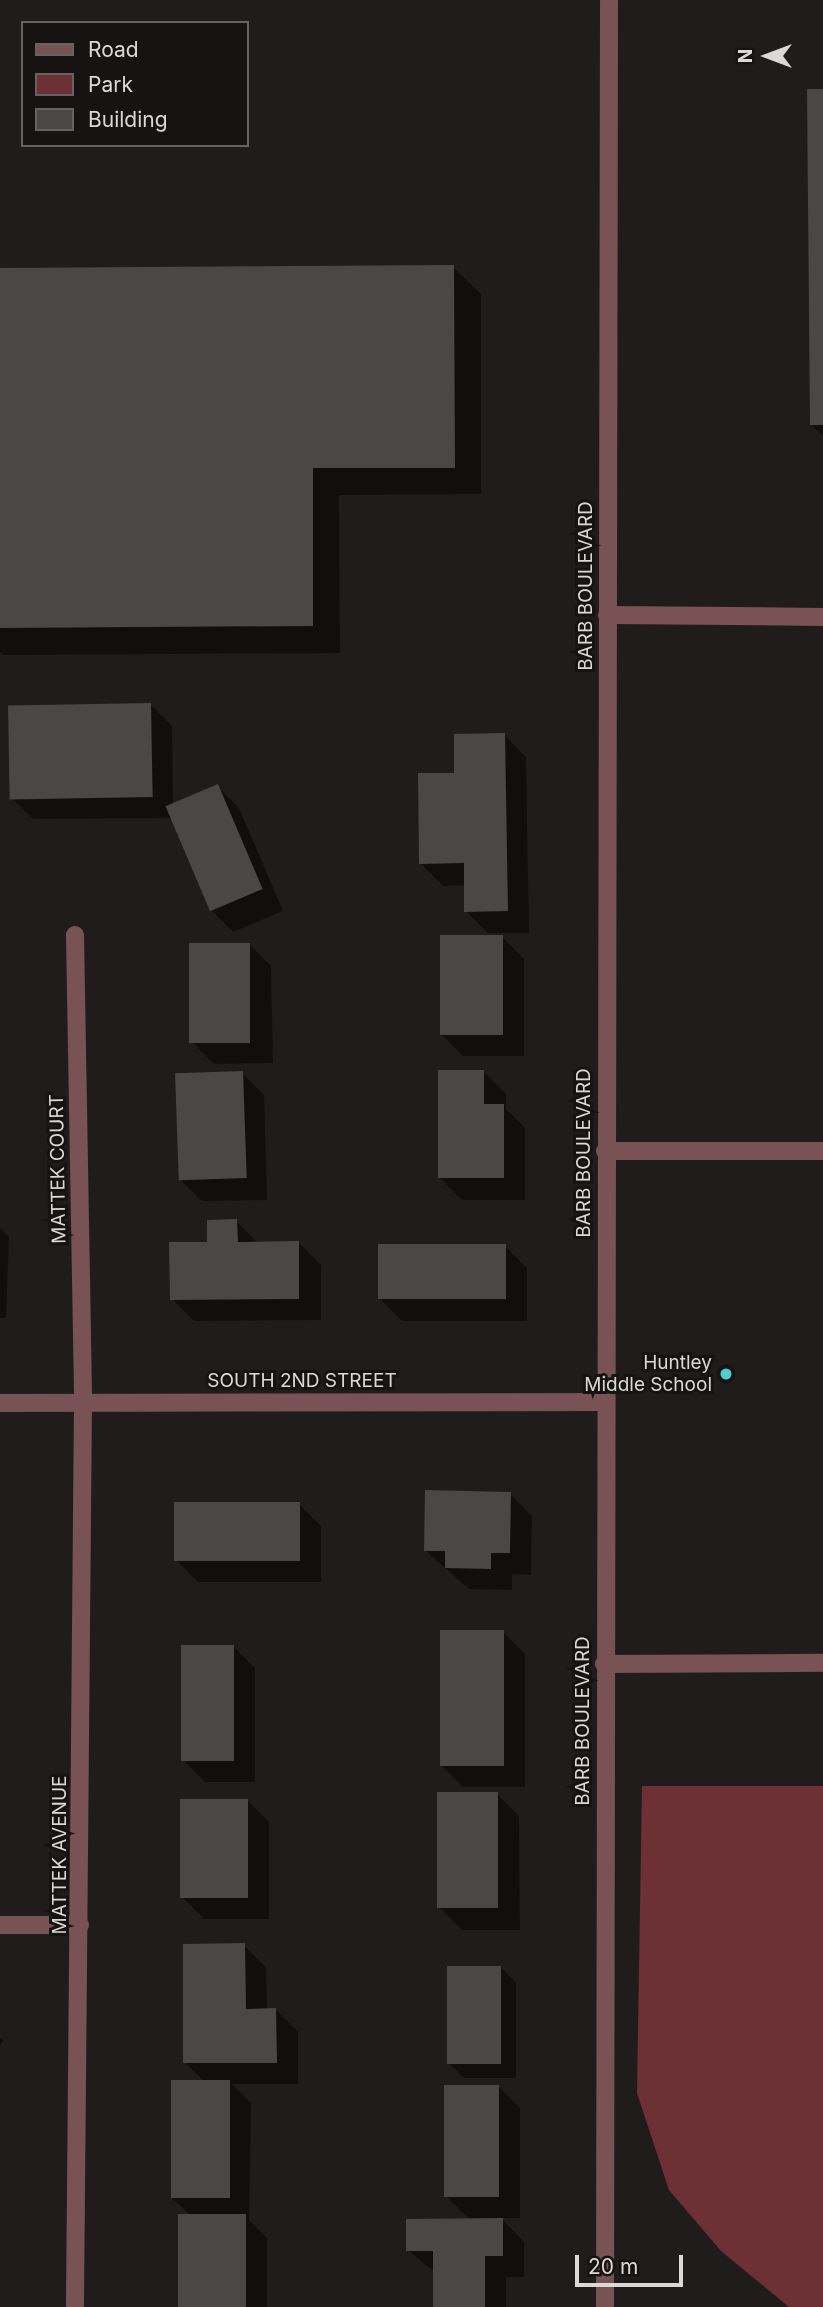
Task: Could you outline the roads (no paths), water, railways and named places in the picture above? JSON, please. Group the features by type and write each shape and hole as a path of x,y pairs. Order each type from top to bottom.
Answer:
{"street":[{"name":"BARB BOULEVARD","path":"605,2307 604,1402 609,0"},
{"path":"607,615 823,617"},
{"name":"MATTEK COURT","path":"75,935 83,1403"},
{"path":"605,1151 823,1151"},
{"name":"SOUTH 2ND STREET","path":"0,1403 604,1402"},
{"name":"MATTEK AVENUE","path":"75,2307 83,1403"},
{"path":"604,1664 823,1663"},
{"path":"0,1925 80,1925"}],"place":[{"name":"Huntley Middle School","path":"726,1374"}]}
